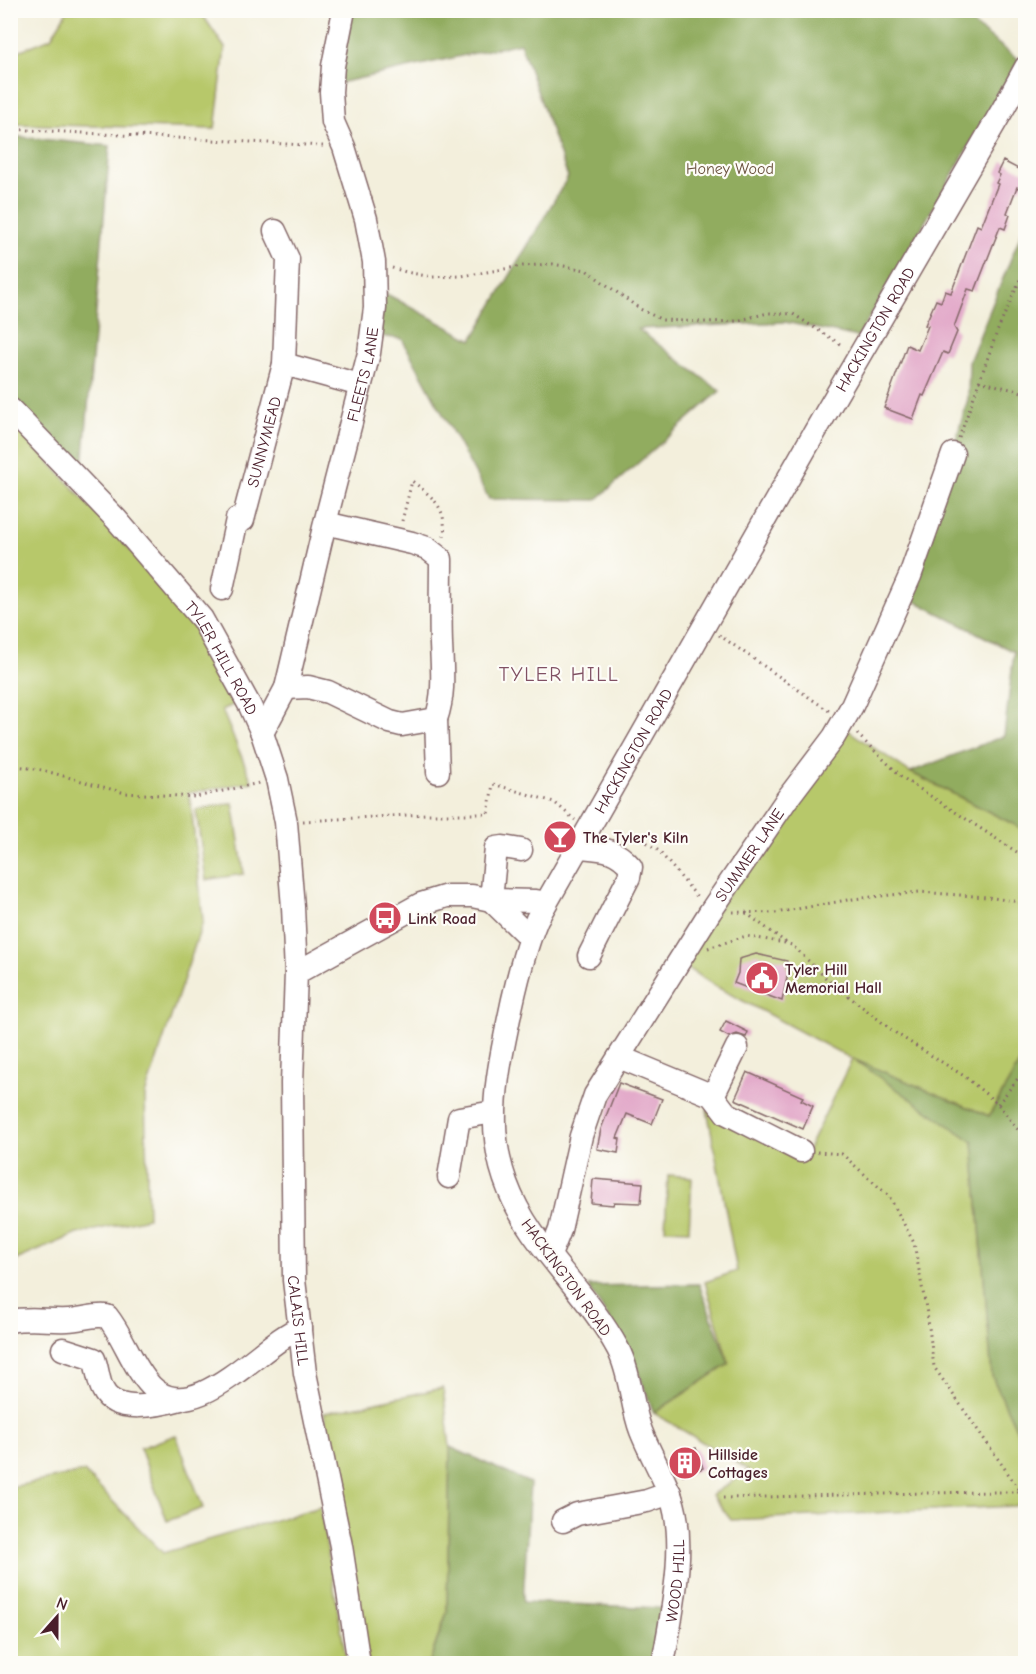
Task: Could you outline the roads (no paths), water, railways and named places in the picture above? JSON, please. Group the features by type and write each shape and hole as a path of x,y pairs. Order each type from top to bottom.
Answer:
{"street":[{"name":"FLEETS LANE","path":"262,733 286,688 325,523 369,353 375,308 375,262 366,219 344,147 333,122 331,92 333,66 344,10"},
{"name":"HACKINGTON ROAD","path":"671,1496 641,1430 619,1351 603,1325 531,1231 500,1167 494,1130 494,1112 502,1052 517,979 529,937 580,836 705,625 1026,67"},
{"name":"SUNNYMEAD","path":"222,589 284,364 288,259 275,231"},
{"path":"284,364 360,385"},
{"name":"TYLER HILL ROAD","path":"10,409 116,519 202,619 250,706 262,733 277,779 286,822 294,907 296,973"},
{"name":"SUMMER LANE","path":"550,1255 560,1230 581,1136 595,1095 710,912 787,799 834,737 852,706 910,576 953,454"},
{"path":"325,523 427,548 441,559 443,682 436,719 438,772"},
{"path":"286,688 308,687 328,692 390,722 402,725 436,719"},
{"path":"580,836 610,850 623,858 631,867 629,877 589,956"},
{"path":"491,900 496,848 521,850"},
{"path":"296,973 422,904 447,896 536,901 545,904"},
{"path":"491,900 529,937"},
{"name":"CALAIS HILL","path":"296,973 292,1083 294,1280 305,1373 340,1546 359,1664"},
{"path":"713,1096 737,1047"},
{"path":"619,1057 713,1096 726,1113 801,1150"},
{"path":"449,1177 459,1118 494,1112"},
{"path":"10,1321 20,1319 68,1320 107,1316 121,1336 144,1379 168,1397 188,1398"},
{"path":"63,1349 94,1359 103,1390 110,1399 123,1405 156,1406 188,1398 210,1389 232,1377 270,1345 291,1331 300,1328"},
{"path":"563,1521 577,1514 671,1496"},
{"name":"WOOD HILL","path":"663,1664 678,1561 677,1528 671,1496"}],"place":[{"name":"The Tyler's Kiln","path":"560,837"},
{"name":"Link Road","path":"385,918"},
{"name":"Tyler Hill Memorial Hall","path":"762,978"},
{"name":"Hillside Cottages","path":"685,1463"}],"district":[{"name":"TYLER HILL","path":"559,674"}],"park label":[{"name":"Honey Wood","path":"730,168"}]}
